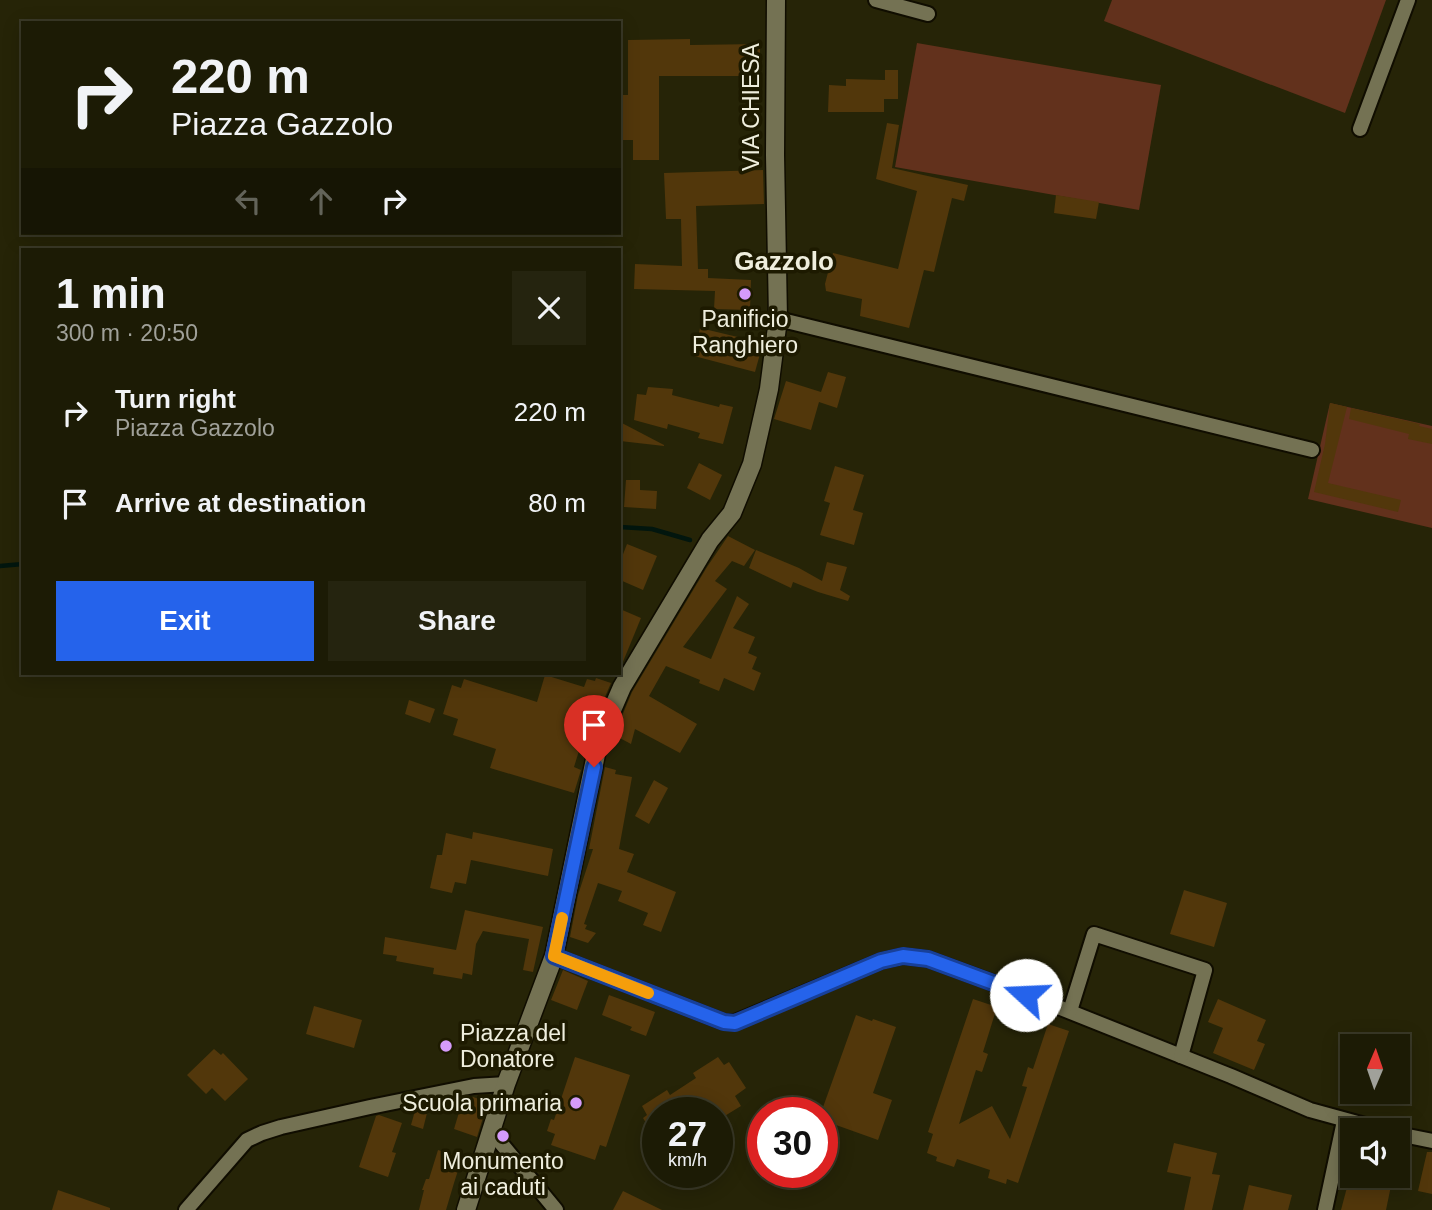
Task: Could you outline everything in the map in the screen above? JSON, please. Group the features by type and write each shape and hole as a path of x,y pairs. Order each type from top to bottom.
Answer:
{"street":[{"name":"VIA CHIESA","path":"466,1210 506,1084 554,956 600,740 622,687 710,540 732,513 752,464 769,389 778,319 776,0"},
{"path":"876,0 928,14"},
{"path":"1360,129 1408,0"},
{"path":"778,319 1311,450"},
{"path":"1070,1011 1094,934 1205,970 1181,1056"},
{"path":"554,956 724,1022 735,1023 881,961 903,956 928,959 1070,1011 1310,1110 1340,1120"},
{"path":"186,1210 247,1140 262,1133 358,1109 474,1086 506,1084"},
{"path":"491,1131 556,1210"},
{"path":"1410,1136 1432,1141"},
{"path":"1325,1210 1340,1140"}],"shaded area":[{"path":"1112,0 1386,0 1345,113 1104,21"},
{"path":"917,43 1161,85 1139,210 895,167"},
{"path":"1330,403 1432,426 1432,528 1308,499"}],"building":[{"path":"690,39 690,45 760,44 760,76 659,76 659,160 633,160 633,140 621,140 621,95 628,95 628,40"},
{"path":"885,70 898,70 898,99 884,99 884,112 828,112 829,85 846,86 846,79 885,80"},
{"path":"887,123 899,125 892,168 968,185 964,201 952,198 934,272 924,270 909,328 860,316 862,299 826,291 825,284 833,253 898,269 917,191 876,179"},
{"path":"763,170 764,204 696,206 698,269 708,269 708,278 751,280 750,310 714,309 715,291 634,289 635,264 682,266 681,219 666,219 664,173"},
{"path":"1056,195 1099,202 1096,219 1054,213"},
{"path":"700,328 763,343 755,372 694,356"},
{"path":"828,372 846,377 837,408 819,402 811,430 774,419 786,381 821,392"},
{"path":"648,387 673,389 672,395 719,407 720,404 733,407 723,444 698,438 700,433 668,424 667,429 634,420 637,394 646,395"},
{"path":"1330,403 1347,407 1328,483 1401,500 1398,512 1314,492 1325,444"},
{"path":"1351,408 1432,429 1432,444 1408,439 1409,434 1349,419"},
{"path":"621,423 664,445 621,441"},
{"path":"699,463 722,475 710,500 687,488"},
{"path":"835,466 864,475 853,510 863,513 854,545 820,535 830,503 824,501"},
{"path":"626,480 640,480 640,490 657,491 656,509 624,507"},
{"path":"728,536 755,550 744,566 732,561 715,581 727,589 683,647 711,659 737,596 749,604 733,628 755,637 748,653 757,657 752,669 761,673 754,691 724,678 719,691 666,666 649,696 697,724 680,753 635,729 631,744 614,735 632,692"},
{"path":"627,544 657,556 643,590 621,580 621,559"},
{"path":"756,550 822,581 827,562 847,567 840,590 850,596 848,601 793,582 791,588 749,568"},
{"path":"621,609 641,618 621,667"},
{"path":"545,675 584,687 587,679 595,681 596,678 611,683 592,727 587,725 574,767 581,770 574,793 490,768 496,749 453,735 458,719 443,714 452,685 461,688 464,679 537,702"},
{"path":"409,700 435,709 430,723 405,714"},
{"path":"605,767 616,770 615,774 632,777 619,849 634,854 627,872 676,892 661,932 643,925 648,913 618,901 622,891 598,883 584,924 587,925 585,929 596,933 588,943 570,937 578,895 593,849 589,849"},
{"path":"654,780 668,788 649,824 635,816"},
{"path":"473,832 553,849 548,876 471,860 466,884 455,882 452,893 430,888 437,855 442,855 446,833 472,839"},
{"path":"1184,890 1227,903 1214,947 1170,934"},
{"path":"465,910 543,927 533,972 523,970 529,939 483,931 476,944 472,975 463,973 462,979 433,974 434,968 396,961 397,956 383,954 385,937 456,950"},
{"path":"563,970 588,981 577,1010 551,1000"},
{"path":"609,995 655,1012 646,1036 602,1015"},
{"path":"973,999 997,1007 983,1052 988,1054 982,1072 976,1070 959,1124 992,1106 1010,1139 1027,1087 1022,1086 1028,1067 1033,1069 1048,1024 1069,1031 1018,1183 1007,1179 1006,1184 988,1178 990,1170 957,1159 954,1167 936,1161 937,1157 927,1153 933,1134 928,1132"},
{"path":"1218,999 1266,1020 1257,1041 1265,1044 1254,1070 1213,1053 1223,1028 1208,1022"},
{"path":"314,1006 362,1020 354,1048 306,1034"},
{"path":"856,1015 896,1027 873,1093 892,1100 878,1140 838,1126 838,1097 827,1097"},
{"path":"214,1049 221,1055 223,1053 248,1079 225,1101 212,1088 206,1094 187,1075"},
{"path":"575,1057 630,1075 606,1147 600,1145 595,1160 551,1145 555,1134 547,1131 551,1119 554,1120"},
{"path":"718,1057 724,1065 729,1062 746,1088 735,1096 741,1106 733,1111 733,1097 656,1097 667,1090 670,1095 696,1078 693,1073"},
{"path":"473,1097 488,1102 477,1137 454,1129 463,1099"},
{"path":"429,1105 423,1129 411,1125 416,1107"},
{"path":"376,1116 402,1123 392,1152 396,1153 388,1177 359,1167"},
{"path":"1174,1143 1217,1153 1212,1174 1220,1175 1212,1210 1184,1210 1191,1177 1167,1172"},
{"path":"438,1150 462,1158 446,1210 419,1210 422,1190 426,1179 429,1179"},
{"path":"1427,1152 1432,1152 1432,1194 1418,1191"},
{"path":"1249,1185 1292,1195 1288,1210 1243,1210"},
{"path":"1347,1188 1391,1188 1386,1210 1341,1210"},
{"path":"58,1190 110,1208 110,1210 52,1210"},
{"path":"623,1191 662,1210 613,1210"}],"waterway":[{"path":"621,527 652,529 690,540"},
{"path":"0,566 21,564"}],"slow traffic":[{"path":"562,918 554,956 648,993"}],"place":[{"name":"Panificio Ranghiero","path":"745,294"},
{"name":"Piazza del Donatore","path":"446,1046"},
{"name":"Scuola primaria","path":"576,1103"},
{"name":"Monumento ai caduti","path":"503,1136"}],"district":[{"name":"Gazzolo","path":"784,261"}],"route":[{"path":"594,767 554,956 724,1022 735,1023 881,961 903,956 928,959 1026,995"}]}
